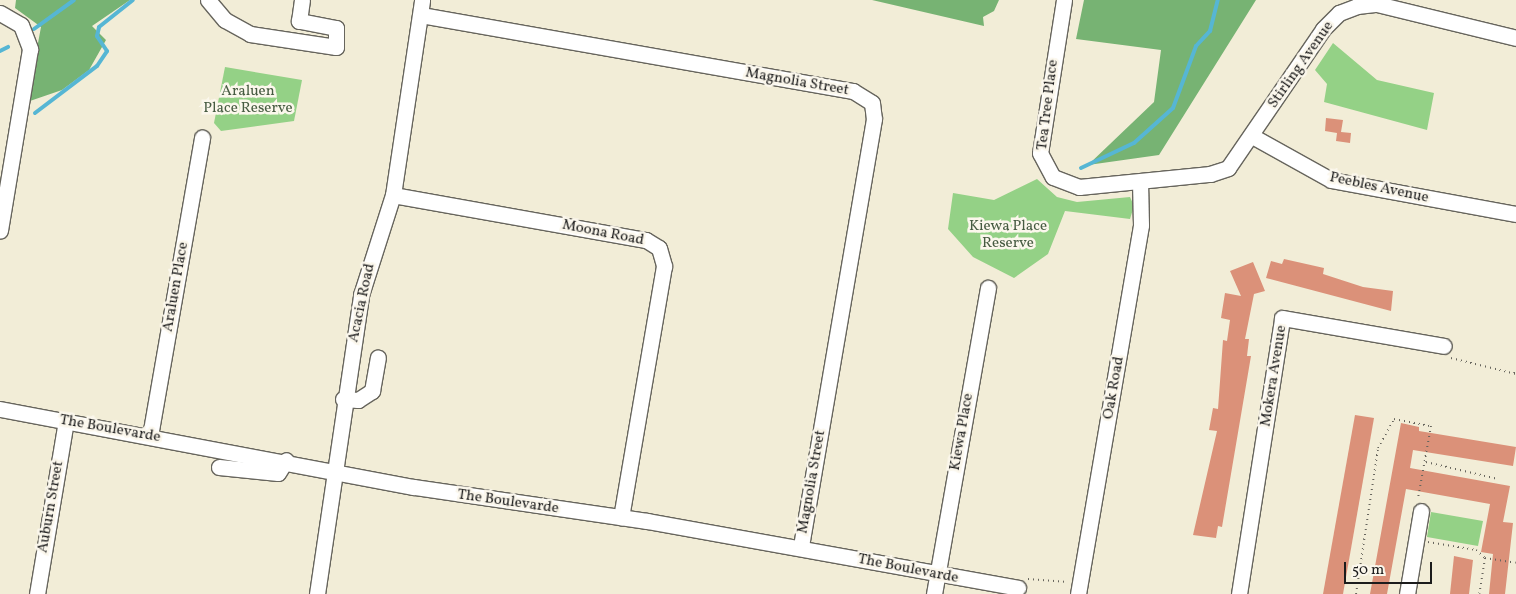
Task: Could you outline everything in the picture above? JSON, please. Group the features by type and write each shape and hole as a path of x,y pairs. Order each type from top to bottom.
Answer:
{"street":[{"path":"208,0 224,20 243,31 336,48 336,28 298,21"},
{"path":"296,40 302,0"},
{"name":"Tea Tree Place","path":"1064,0 1041,132 1041,159 1053,177 1073,186 1140,182"},
{"name":"Stirling Avenue","path":"1140,182 1220,172 1235,162 1323,29 1339,14 1356,6 1377,4 1516,38"},
{"name":"Acacia Road","path":"317,594 343,399 363,285 394,195 422,8"},
{"name":"Magnolia Street","path":"422,8 853,92 872,103 874,119 800,548"},
{"path":"0,12 14,20 25,30 30,49 13,134 14,151 0,231"},
{"name":"Peebles Avenue","path":"1252,136 1331,180 1516,214"},
{"name":"Araluen Place","path":"150,436 202,138"},
{"name":"Oak Road","path":"1079,587 1140,234 1140,182"},
{"name":"Moona Road","path":"394,195 646,240 659,248 664,266 621,517"},
{"name":"Kiewa Place","path":"934,594 988,288"},
{"name":"Mokera Avenue","path":"1239,594 1282,318 1444,346"},
{"path":"343,399 358,400 372,391 378,358"},
{"name":"The Boulevarde","path":"0,409 286,460 486,499 621,517 1018,588"},
{"name":"Auburn Street","path":"37,594 66,421"},
{"path":"219,468 278,473 286,460"},
{"path":"1407,594 1420,504"}],"path":[{"path":"1444,346 1453,361 1515,374 1516,368"},
{"path":"1356,594 1378,448 1390,420 1431,426 1420,504"},
{"path":"1425,462 1498,478"},
{"path":"1416,540 1476,550 1485,558 1516,563"},
{"path":"1479,594 1485,558"},
{"path":"1018,588 1020,576 1079,587"}],"green space":[{"path":"16,0 130,0 92,26 106,40 89,70 62,90 27,102 41,27 15,8"},
{"path":"872,0 999,0 994,11 983,17 984,26"},
{"path":"1084,0 1256,0 1159,155 1088,165 1154,102 1161,50 1076,39"},
{"path":"1333,43 1377,80 1434,93 1427,130 1324,102 1327,84 1315,70"},
{"name":"Araluen Place Reserve","path":"225,67 302,80 294,121 221,131 214,123"},
{"name":"Kiewa Place Reserve","path":"1037,179 1057,197 1077,202 1130,197 1134,206 1130,219 1065,211 1048,254 1014,278 973,257 948,229 953,193 994,200"},
{"path":"1431,512 1483,521 1478,546 1427,537"}],"building":[{"path":"1326,118 1343,120 1341,132 1351,133 1350,143 1336,141 1337,133 1325,131"},
{"path":"1284,259 1324,268 1323,274 1363,287 1393,291 1391,311 1266,278 1271,261 1282,264"},
{"path":"1253,262 1265,291 1254,294 1245,339 1249,339 1247,356 1251,356 1222,527 1218,526 1216,538 1193,535 1217,431 1209,430 1213,408 1218,409 1223,340 1227,341 1230,320 1221,318 1225,293 1241,296 1230,271"},
{"path":"1355,415 1374,418 1343,594 1323,594"},
{"path":"1401,423 1419,427 1419,431 1516,447 1513,466 1413,450 1410,468 1510,486 1503,522 1513,523 1505,594 1489,594 1493,554 1481,552 1490,504 1406,489 1387,594 1370,594"},
{"path":"1454,556 1473,560 1469,594 1450,594"}],"waterway":[{"path":"34,29 74,0"},
{"path":"35,113 97,66 107,51 97,36 99,27 133,0"},
{"path":"1081,168 1134,143 1173,108 1196,46 1210,31 1218,0"},
{"path":"0,51 8,47"}]}
